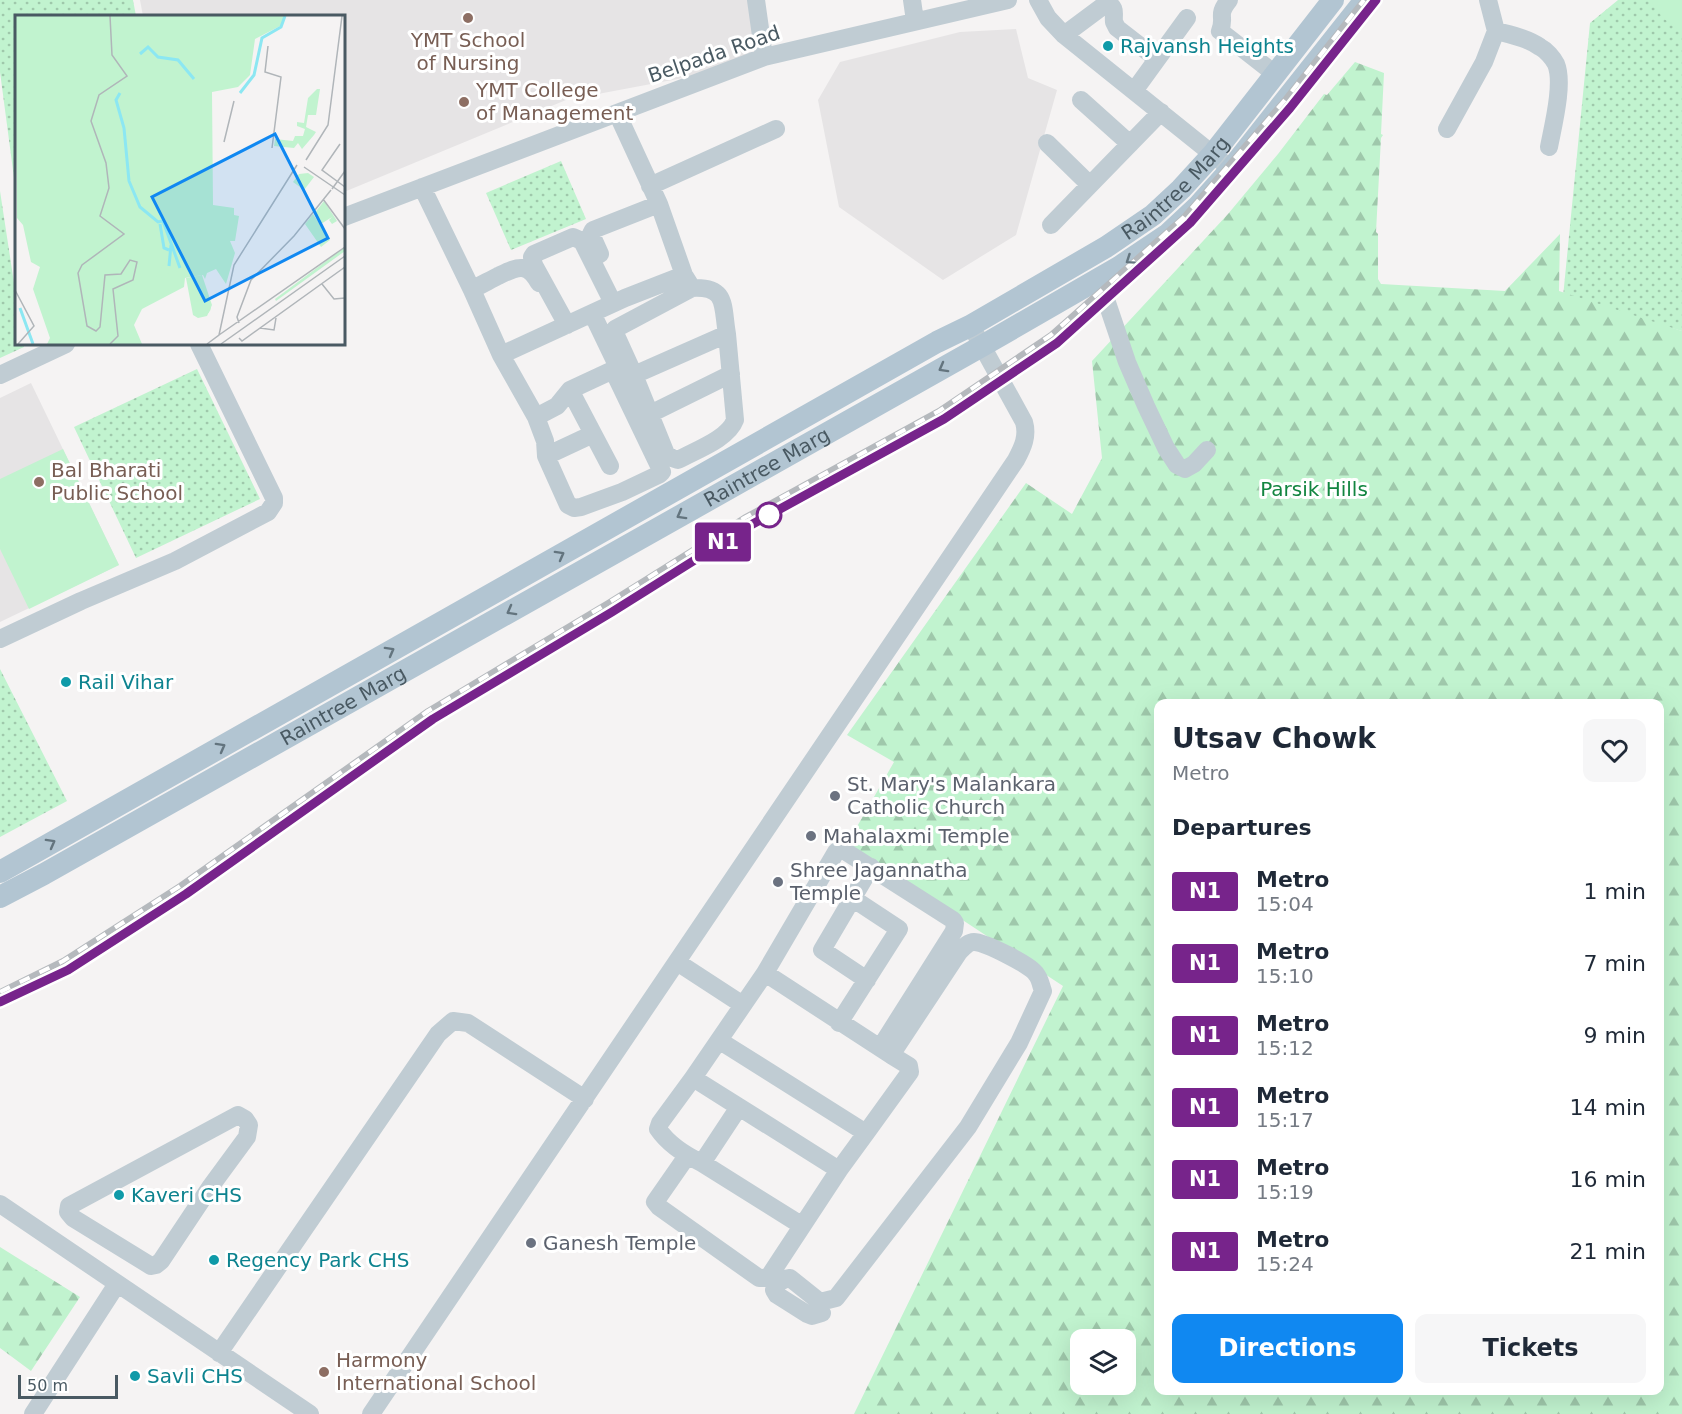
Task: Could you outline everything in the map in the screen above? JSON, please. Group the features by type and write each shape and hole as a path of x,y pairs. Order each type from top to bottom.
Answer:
{"main road":[{"name":"Raintree Marg","path":"0,872 937,342 970,326 1106,247 1153,215 1181,189 1213,154 1333,0"},
{"name":"Raintree Marg","path":"0,897 75,857 1119,267 1168,234 1198,206 1231,169 1365,0"}],"street":[{"path":"756,0 764,57"},
{"path":"912,0 915,21"},
{"name":"Belpada Road","path":"345,217 764,57 1008,0"},
{"path":"1038,0 1048,18 1064,35 1231,169"},
{"path":"1229,0 1222,8 1223,24 1220,31 1275,74"},
{"path":"1447,129 1484,62 1496,31 1488,0"},
{"path":"1064,35 1107,3 1114,8 1114,22 1117,28 1157,59"},
{"path":"1134,91 1187,18"},
{"path":"1496,31 1526,39 1542,47 1555,61 1558,73 1556,111 1550,147"},
{"path":"1081,100 1130,144"},
{"path":"1051,225 1161,112"},
{"path":"617,113 688,281"},
{"path":"536,417 557,406 570,390 613,370 616,363 609,305 591,234 594,230 776,129"},
{"path":"1047,143 1090,185"},
{"path":"422,187 501,356 536,417 545,441 546,456 568,505 574,508 622,492 662,472 613,370"},
{"path":"565,326 532,257 534,254 573,237 582,241 618,327"},
{"path":"471,290 515,268 528,270 534,274 565,326"},
{"path":"1099,279 1126,362 1166,448 1177,465 1185,469 1194,464 1207,450"},
{"path":"501,356 609,305 688,281 714,291 721,297 735,420 726,434 678,460 666,454 615,328 688,281"},
{"path":"371,1414 1022,450 1026,439 1024,422 970,326"},
{"path":"634,375 727,334"},
{"path":"0,375 64,345"},
{"path":"0,639 175,561 268,512 274,503 274,498 199,345"},
{"path":"650,414 731,374"},
{"path":"570,390 610,466"},
{"path":"546,456 593,434"},
{"path":"801,1225 695,1160 658,1130 660,1123 720,1041 765,973 840,848 953,920 955,924 954,931 885,1051"},
{"path":"867,980 822,950 871,867"},
{"path":"839,1023 899,929 852,898"},
{"path":"822,1313 812,1316 807,1314 777,1295 774,1290 776,1285 783,1279 790,1278 820,1302 836,1298 968,1127 990,1092 1019,1042 1043,992 1037,974 1018,960 982,943 972,942 959,952 885,1051"},
{"path":"677,962 743,1005"},
{"path":"739,1107 656,1202 759,1278 765,1278 770,1275 801,1225 910,1072 909,1066 839,1023 765,973"},
{"path":"219,1353 438,1034 453,1021 468,1023 585,1098"},
{"path":"720,1041 866,1133"},
{"path":"693,1078 839,1170"},
{"path":"238,1115 249,1125 249,1132 211,1186 161,1261 152,1266 73,1218 68,1212 69,1206 238,1115"},
{"path":"0,1204 310,1414"},
{"path":"33,1414 117,1284"}],"shaded area":[{"path":"140,0 761,0 773,61 566,100 345,192 345,15 143,15"},
{"path":"1016,29 1028,78 1057,90 1016,235 943,280 839,207 818,100 840,62 960,32"},
{"name":"Bal Bharati Public School","path":"31,383 119,565 0,622 0,398"}],"green space":[{"path":"0,0 133,0 136,15 15,15 15,185 0,72"},
{"path":"1618,0 1682,0 1682,331 1563,297 1590,23"},
{"path":"1650,0 1682,0 1682,32 1663,18"},
{"name":"Parsik Hills","path":"1355,62 1384,73 1381,134 1383,135 1376,232 1378,234 1378,279 1381,284 1505,291 1560,234 1559,291 1682,331 1682,1414 854,1414 1063,986 847,844 894,762 847,735 1026,483 1072,514 1102,458 1092,361 1228,214 1324,94 1327,95"},
{"path":"561,161 586,219 511,250 486,193"},
{"path":"0,191 15,289 15,345 24,345 24,347 0,358"},
{"path":"197,369 260,499 136,558 74,427"},
{"name":"Bal Bharati Public School","path":"63,449 119,565 29,609 0,549 0,479"},
{"path":"0,669 67,801 0,837"},
{"path":"0,1247 80,1297 31,1371 0,1348"}],"railway":[{"path":"0,992 63,961 180,886 428,711 744,518 939,411 1051,335 1184,217 1284,101 1364,0"},
{"path":"0,1002 68,970 186,894 433,719 612,612 749,526 944,419 1057,343 1190,223 1290,108 1376,0"}],"metro line":[{"name":"N1","path":"0,1002 68,970 186,894 433,719 612,612 749,526 944,419 1057,343 1190,223 1290,108 1376,0"}],"place":[{"name":"YMT School of Nursing","path":"468,18"},
{"name":"Rajvansh Heights","path":"1108,46"},
{"name":"YMT College of Management","path":"464,102"},
{"name":"Bal Bharati Public School","path":"39,482"},
{"name":"Rail Vihar","path":"66,682"},
{"name":"St. Mary's Malankara Catholic Church","path":"835,796"},
{"name":"Mahalaxmi Temple","path":"811,836"},
{"name":"Shree Jagannatha Temple","path":"778,882"},
{"name":"Kaveri CHS","path":"119,1195"},
{"name":"Ganesh Temple","path":"531,1243"},
{"name":"Regency Park CHS","path":"214,1260"},
{"name":"Harmony International School","path":"324,1372"},
{"name":"Savli CHS","path":"135,1376"}]}
